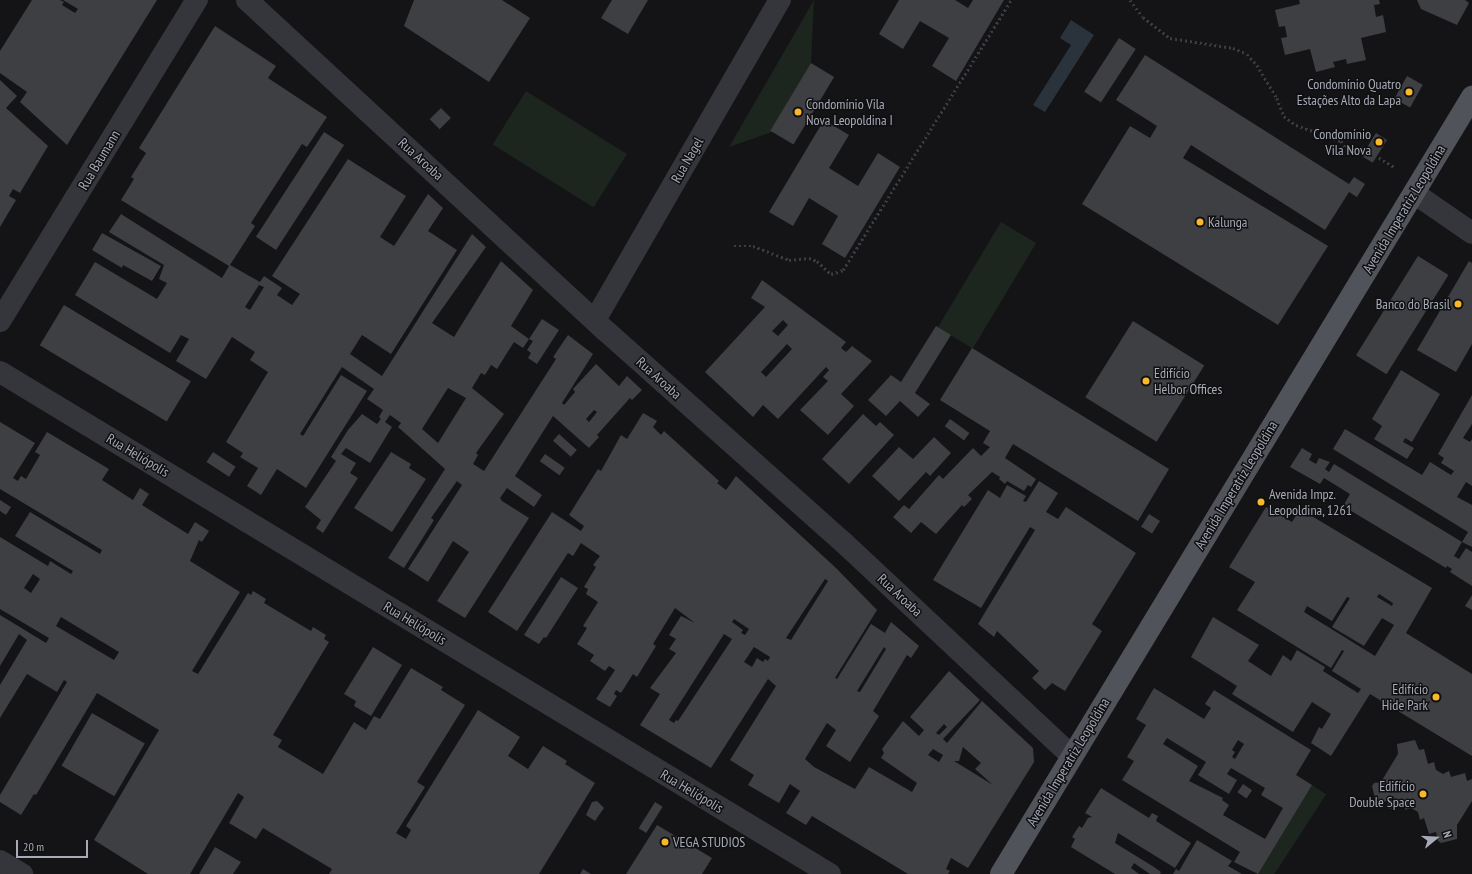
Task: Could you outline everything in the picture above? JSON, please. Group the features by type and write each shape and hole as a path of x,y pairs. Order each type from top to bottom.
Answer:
{"main road":[{"name":"Avenida Imperatriz Leopoldina","path":"1001,874 1472,97"}],"street":[{"name":"Rua Baumann","path":"0,321 197,0"},
{"name":"Rua Aroaba","path":"247,0 595,320 843,542 1072,756"},
{"name":"Rua Nagel","path":"595,320 780,0"},
{"path":"1414,193 1472,233"},
{"name":"Rua Heliópolis","path":"0,372 830,874"},
{"path":"0,861 22,874"}],"path":[{"path":"734,246 752,246 789,260 808,258 816,261 831,274 843,270 1011,0"},
{"path":"1130,0 1143,17 1170,38 1233,48 1247,54 1257,64 1277,98 1284,116 1296,125 1341,141 1349,152 1362,147 1395,168"}],"shaded area":[{"path":"814,0 811,63 772,132 729,147"},
{"path":"1071,20 1094,35 1045,112 1033,105 1071,45 1060,38"},
{"path":"526,91 627,154 594,207 493,144"},
{"path":"1001,222 1036,243 973,349 938,327"},
{"path":"1312,785 1326,794 1274,874 1258,874 1255,872"}],"building":[{"path":"32,0 60,0 64,2 62,5 75,13 78,9 63,0 157,0 67,145 20,102 27,92 0,73 0,51"},
{"path":"414,0 502,0 530,18 489,82 404,26"},
{"path":"612,0 648,0 628,34 601,18"},
{"path":"899,0 955,0 968,8 973,0 1004,0 956,81 932,66 949,38 920,21 903,49 879,34"},
{"path":"1299,0 1379,0 1380,4 1374,5 1376,17 1383,15 1386,32 1361,38 1366,60 1347,64 1346,59 1333,62 1335,67 1316,72 1310,49 1285,55 1281,38 1287,37 1285,26 1279,27 1275,10 1300,4"},
{"path":"1417,0 1465,0 1469,3 1457,25 1421,9"},
{"path":"215,26 276,66 268,78 327,117 307,147 302,144 251,223 255,226 230,265 260,282 264,276 282,288 277,295 292,305 300,294 272,276 348,159 406,196 380,237 394,246 428,194 443,208 428,231 457,250 391,354 362,335 350,354 382,376 472,234 486,247 432,323 454,337 501,261 533,290 511,326 529,339 523,348 514,342 497,369 491,365 485,375 481,373 472,388 504,414 476,453 478,455 473,464 484,471 556,359 553,357 568,335 593,354 562,403 564,405 575,392 573,389 596,364 619,386 627,376 642,390 632,400 630,398 597,435 599,437 589,448 553,416 515,476 542,495 534,507 507,488 500,498 502,501 529,518 465,618 437,601 469,552 453,541 428,582 408,569 462,485 457,481 431,518 434,520 404,568 388,558 445,469 398,427 401,423 390,415 385,422 392,427 370,463 346,448 341,454 356,463 350,473 358,478 323,533 316,528 321,520 305,507 336,461 331,457 348,430 362,414 377,424 381,419 379,417 383,410 367,399 374,389 342,367 300,434 303,436 341,375 367,391 306,488 277,469 261,495 247,486 258,468 240,457 243,453 226,442 268,372 250,360 255,352 232,337 206,379 176,361 189,339 181,335 170,353 75,295 95,262 157,299 167,283 159,279 164,265 109,232 121,214 222,278 229,266 121,200 134,179 131,177 146,153 139,148","holes":["259,285 264,287 250,310 245,307","448,388 466,398 438,443 422,429","594,410 597,412 589,422 586,419"]},
{"path":"1119,38 1136,49 1101,103 1084,92"},
{"name":"Kalunga","path":"1145,55 1349,184 1354,177 1365,184 1357,197 1349,192 1325,230 1191,145 1183,158 1328,246 1278,325 1082,204 1130,126 1150,138 1157,126 1116,100"},
{"name":"Condomínio Vila Nova Leopoldina I","path":"811,63 834,77 793,145 770,131"},
{"name":"Condomínio Quatro Estações Alto da Lapa","path":"1407,76 1423,85 1410,107 1394,99"},
{"path":"0,80 17,96 6,108 48,146 20,193 13,189 9,196 16,200 0,227"},
{"path":"441,108 451,118 440,129 430,119"},
{"path":"824,120 849,135 829,168 858,186 878,153 900,167 845,258 822,244 838,216 809,198 793,226 769,212"},
{"path":"324,132 344,145 276,250 256,237"},
{"path":"1376,133 1387,140 1373,163 1362,156"},
{"path":"102,233 161,266 152,281 123,265 122,268 92,250"},
{"path":"1418,256 1449,275 1387,374 1356,355"},
{"name":"Banco do Brasil","path":"1469,261 1472,263 1472,344 1456,372 1417,350"},
{"path":"762,280 846,342 841,348 846,352 852,346 872,361 841,394 854,406 828,435 800,410 828,381 823,377 829,370 826,367 778,419 763,405 753,417 705,372 765,307 751,298","holes":["783,320 788,325 778,336 772,331","787,344 792,349 766,377 761,372"]},
{"path":"64,305 191,381 167,422 40,345"},
{"path":"542,319 559,330 537,364 528,358 531,353 527,350 533,341 529,339"},
{"name":"Edifício Helbor Offices","path":"1133,321 1204,366 1157,442 1085,397"},
{"path":"936,326 951,335 915,393 930,404 918,417 900,401 886,416 868,400 891,375 901,382"},
{"path":"972,348 1169,469 1138,521 1013,444 1005,458 1036,479 1031,487 1028,485 1024,491 1007,481 1005,484 999,479 1000,477 992,472 968,495 972,499 964,507 962,505 936,534 921,522 911,533 893,517 904,505 909,509 939,475 943,479 973,448 981,456 990,447 983,443 990,431 940,400"},
{"path":"1401,370 1440,394 1412,442 1405,438 1403,442 1414,448 1407,459 1374,439 1382,426 1372,419"},
{"path":"1472,395 1472,424 1463,438 1470,442 1472,439 1472,486 1466,482 1457,497 1472,505 1472,547 1462,542 1468,532 1333,449 1345,429 1422,475 1430,462 1451,475 1454,471 1441,463 1444,458 1438,454"},
{"path":"643,413 657,421 653,427 661,435 664,431 719,481 717,483 726,490 736,476 836,568 877,610 835,678 837,679 871,624 885,633 891,622 919,646 911,658 907,655 873,711 879,716 850,762 826,746 836,730 827,723 805,759 814,767 855,789 869,767 912,792 917,783 881,758 884,753 882,749 903,721 919,736 924,730 910,717 949,671 980,700 943,739 947,743 982,701 1033,748 1034,762 968,868 951,858 946,869 950,871 948,874 908,874 812,816 806,825 786,813 800,791 790,784 779,803 748,785 754,775 730,760 776,686 768,679 711,768 640,725 660,694 650,688 676,653 669,649 676,639 669,635 681,616 695,623 675,608 653,644 656,646 637,677 633,674 621,693 616,690 614,694 617,696 610,707 596,699 615,670 609,666 605,671 590,661 594,655 577,644 587,628 583,626 598,602 586,594 588,589 584,587 596,567 593,565 600,556 581,543 573,556 568,553 517,631 488,612 552,512 581,531 584,526 569,515 598,469 601,471 621,435 627,439","holes":["825,579 828,581 791,640 786,638","734,619 749,629 745,635 741,633 743,630 732,622","724,634 732,639 678,721 676,720 674,723 669,720","754,647 770,657 768,661 765,659 763,662 757,658 752,667 744,662","884,647 886,649 860,692 857,691","944,724 947,727 939,735 936,733","963,747 981,763 975,769 993,785 954,761 959,761","933,749 943,755 939,762 928,755"]},
{"path":"863,414 876,426 880,422 894,435 849,484 822,459"},
{"path":"950,419 969,433 964,440 945,426"},
{"path":"0,422 35,443 13,478 18,481 21,476 26,479 40,455 35,452 47,432 109,469 102,480 133,500 140,488 149,494 142,505 188,534 195,522 209,531 202,542 199,540 190,561 240,592 192,671 198,674 248,593 251,595 253,591 266,599 264,603 311,631 313,627 326,635 324,639 329,642 273,735 282,740 278,747 323,774 354,722 366,730 374,716 380,719 411,668 443,687 441,690 465,705 417,782 425,787 396,833 406,839 411,830 406,826 478,710 520,737 508,756 528,769 543,746 567,761 565,764 595,783 539,874 329,874 332,869 263,828 256,839 229,823 244,797 238,793 190,874 148,874 94,840 159,730 97,693 36,795 34,794 21,815 0,802 0,795 67,682 64,680 57,692 27,674 0,718 0,685 27,640 19,634 0,666 0,615 46,643 49,638 0,609 0,537 48,566 50,561 71,574 73,571 15,536 30,512 100,554 102,550 0,489","holes":["33,574 40,579 31,593 24,588","61,617 119,652 114,660 56,626"]},
{"path":"559,434 577,450 571,457 553,441"},
{"path":"934,437 951,453 930,476 926,472 899,501 872,476 899,447 913,459"},
{"path":"1302,448 1312,454 1309,460 1316,464 1319,458 1330,462 1325,469 1329,472 1334,464 1462,542 1454,556 1459,559 1466,548 1472,552 1472,586 1450,572 1452,569 1447,566 1446,568 1343,506 1350,494 1324,478 1320,484 1290,467"},
{"path":"213,452 236,467 229,477 206,462"},
{"path":"391,452 411,464 409,468 426,479 392,532 354,508"},
{"path":"545,454 565,468 559,475 540,461"},
{"path":"1039,481 1058,493 1046,512 1058,519 1066,507 1136,553 1092,624 1102,631 1065,691 1052,683 1045,690 1032,678 1039,671 997,631 994,637 978,624 1035,530 1030,527 981,608 933,580 988,490 1000,498 1007,485 1026,496 1023,501 1026,502"},
{"path":"0,500 11,507 6,515 0,511"},
{"path":"1266,507 1292,522 1300,509 1432,588 1406,633 1472,674 1472,756 1370,694 1331,756 1311,743 1319,727 1322,729 1331,714 1312,702 1293,732 1232,694 1237,686 1191,657 1213,617 1259,645 1248,661 1271,676 1283,655 1291,661 1297,650 1325,667 1323,671 1358,693 1361,689 1332,671 1344,651 1342,650 1331,668 1237,610 1255,582 1229,567","holes":["1379,594 1393,603 1392,606 1377,597","1347,597 1350,598 1332,627 1364,646 1382,618 1394,625 1375,656 1304,612 1307,606 1332,621"]},
{"path":"1149,514 1160,521 1152,534 1141,527"},
{"path":"561,577 578,588 546,638 544,637 539,644 524,635"},
{"path":"1472,595 1472,610 1465,606"},
{"path":"373,647 402,665 371,716 354,706 356,701 344,694"},
{"path":"1154,688 1204,719 1211,708 1205,704 1214,690 1311,750 1296,775 1312,785 1258,874 1234,862 1240,852 1122,780 1134,761 1127,757 1146,725 1136,719","holes":["1167,738 1206,762 1198,775 1229,794 1237,780 1227,774 1231,768 1265,788 1261,795 1283,808 1265,839 1223,815 1229,805 1222,800 1223,798 1189,781 1198,766 1163,744","1238,740 1244,744 1235,759 1232,757 1235,752 1232,750"]},
{"path":"92,713 145,744 114,796 62,766"},
{"name":"Edifício Double Space","path":"1415,740 1419,750 1424,749 1428,764 1434,762 1436,770 1443,774 1449,771 1451,777 1465,773 1467,781 1472,779 1472,801 1457,825 1457,839 1441,843 1438,841 1436,832 1429,834 1424,818 1420,820 1418,812 1411,808 1405,810 1404,805 1389,809 1387,801 1376,803 1372,786 1374,783 1381,782 1398,754 1397,744"},
{"path":"1243,784 1252,790 1247,798 1237,792"},
{"path":"1101,788 1149,818 1152,813 1158,816 1156,821 1191,843 1175,868 1118,833 1115,843 1154,867 1161,872 1160,874 1150,874 1134,863 1131,868 1139,874 1115,874 1071,847 1075,839 1072,837 1079,826 1082,828 1088,818 1092,817 1085,813"},
{"path":"597,801 604,808 595,821 586,815 592,802"},
{"path":"655,802 663,807 646,833 639,828"},
{"name":"VEGA STUDIOS","path":"657,825 712,858 702,874 626,874"},
{"path":"1197,840 1232,861 1228,866 1242,874 1173,874 1176,869 1179,871"},
{"path":"215,847 241,862 233,874 199,874"},
{"path":"583,869 591,874 580,874"}],"place":[{"name":"Condomínio Quatro Estações Alto da Lapa","path":"1409,92"},
{"name":"Condomínio Vila Nova Leopoldina I","path":"798,112"},
{"name":"Condomínio Vila Nova","path":"1379,142"},
{"name":"Kalunga","path":"1200,222"},
{"name":"Banco do Brasil","path":"1458,304"},
{"name":"Edifício Helbor Offices","path":"1146,381"},
{"name":"Avenida Impz. Leopoldina, 1261","path":"1261,502"},
{"name":"Edifício Hide Park","path":"1436,697"},
{"name":"Edifício Double Space","path":"1423,794"},
{"name":"VEGA STUDIOS","path":"665,842"}]}
